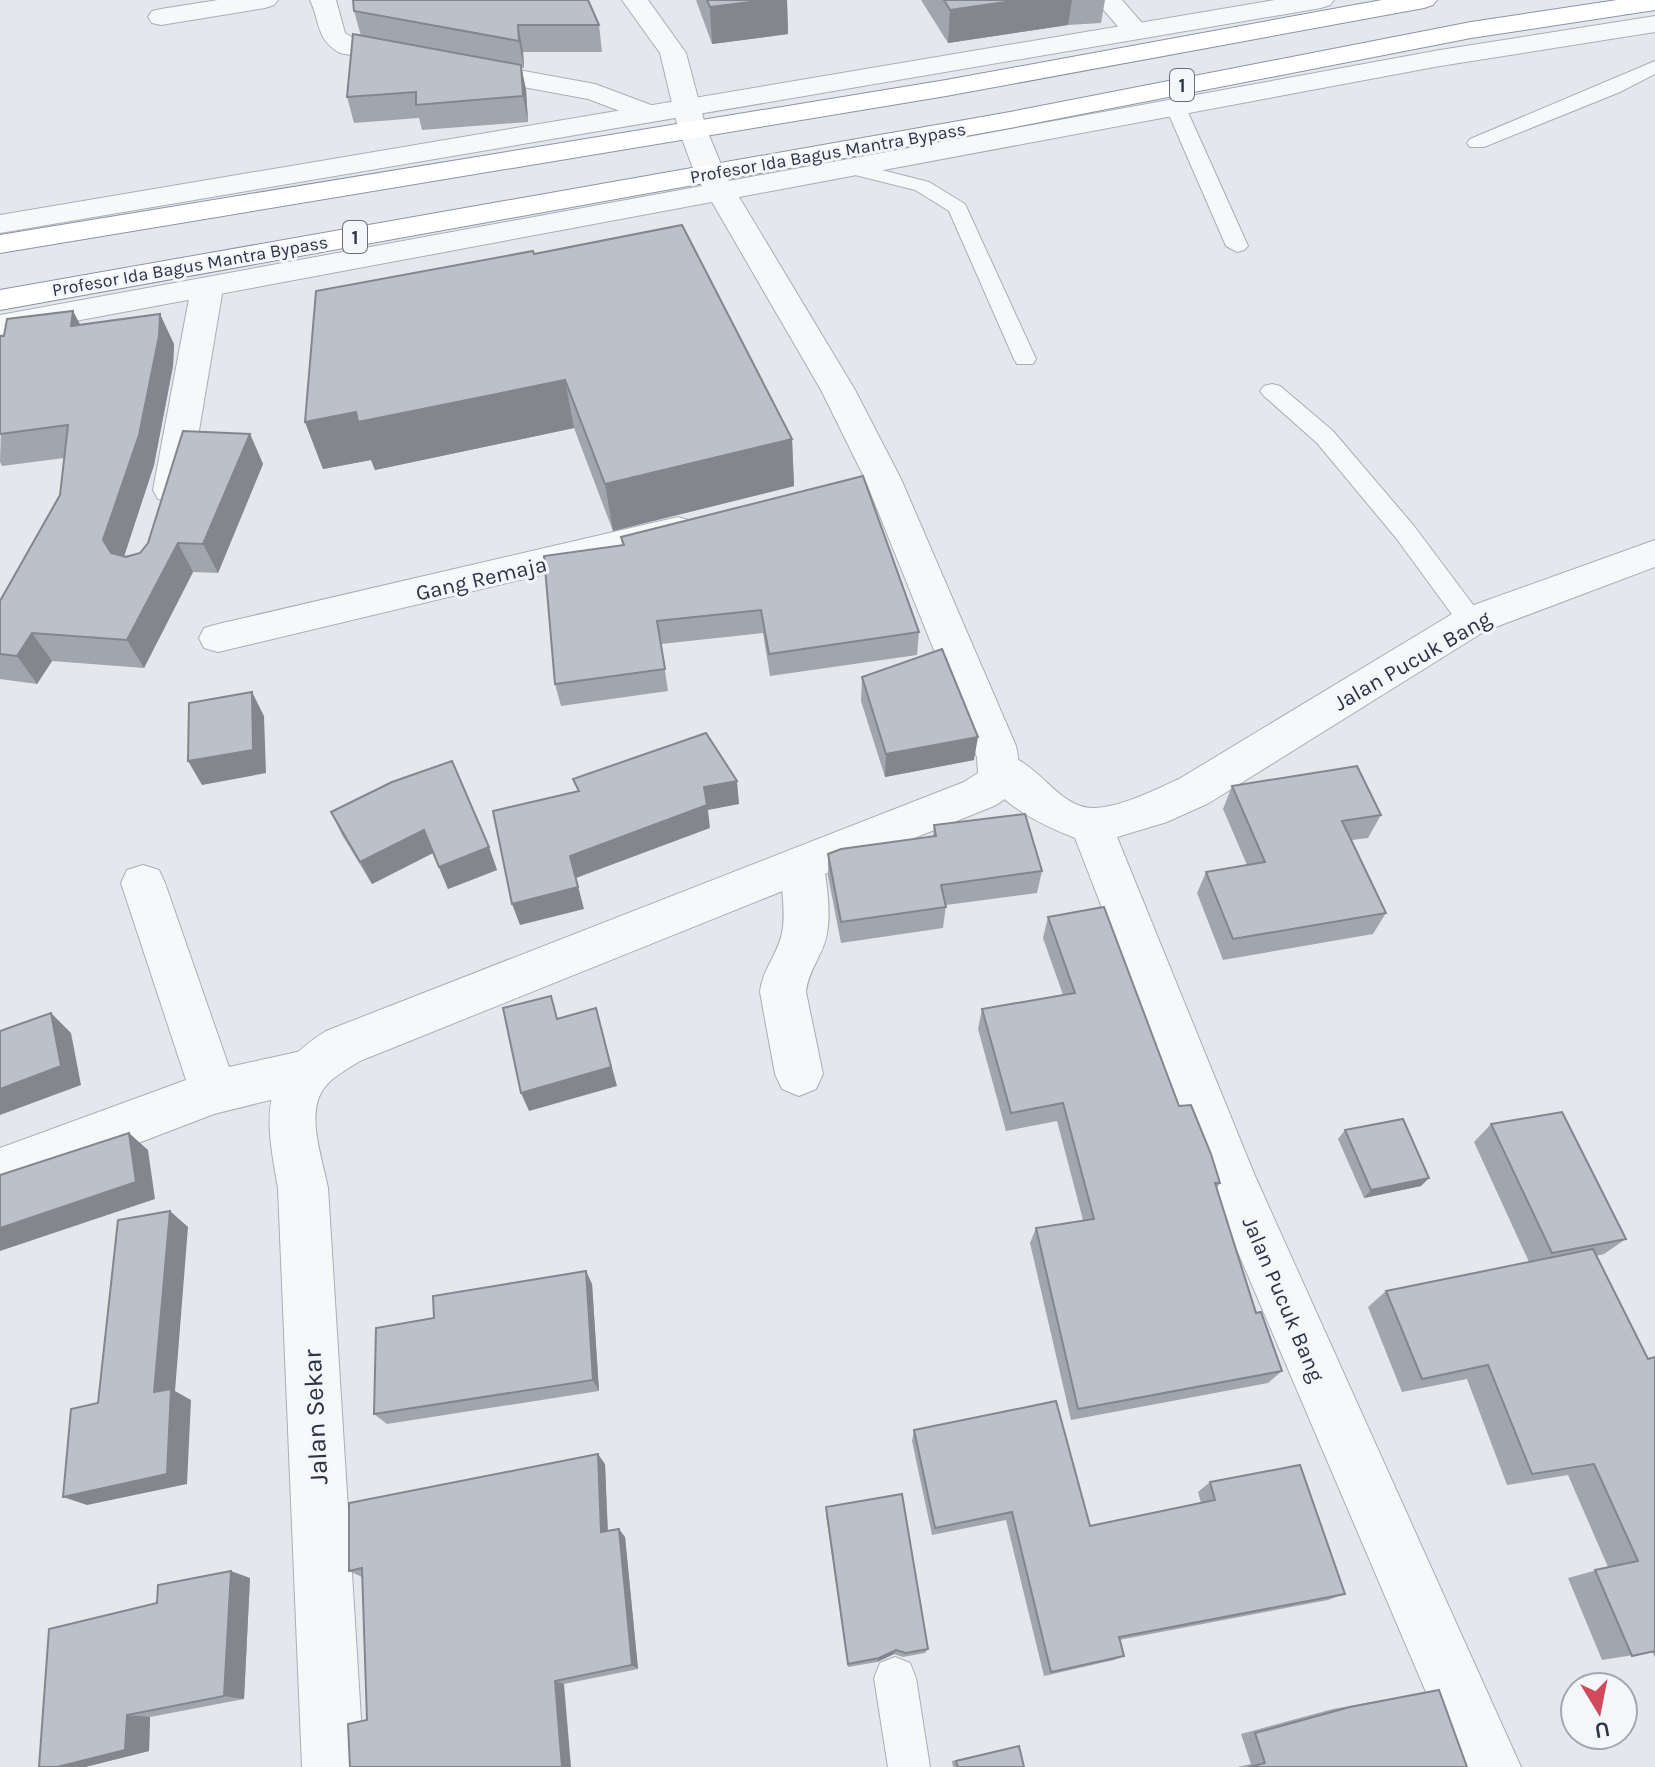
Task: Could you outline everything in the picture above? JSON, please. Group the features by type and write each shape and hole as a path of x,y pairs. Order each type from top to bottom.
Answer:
{"highway":[{"name":"1","path":"0,244 689,118 946,88 1424,0"},
{"name":"Profesor Ida Bagus Mantra Bypass","path":"0,300 716,184 1010,120 1471,30 1655,2"}],"street":[{"path":"161,17 265,0"},
{"path":"323,0 328,8 332,36 349,47 595,92 649,114"},
{"path":"0,1172 214,1092 306,1072 317,1059 343,1046 984,792 999,779 1001,769 995,746 868,483 838,390 716,184 689,118 673,53 635,0"},
{"path":"1108,0 1137,32"},
{"path":"0,224 649,114 689,118 1321,0"},
{"path":"0,325 207,288 716,184 850,168 1440,58 1655,24"},
{"path":"162,521 179,457 207,288"},
{"name":"Gang Remaja","path":"218,638 536,566 717,521"},
{"name":"Jalan Pucuk Bang","path":"1490,1767 1330,1410 1144,967 1092,826 1152,810 1194,791 1471,621 1655,553"},
{"path":"1001,769 1051,810 1092,826"},
{"path":"799,1074 783,992 784,980 805,933 803,864"},
{"path":"143,883 214,1092"},
{"name":"Jalan Sekar","path":"306,1072 294,1092 291,1114 303,1188 333,1767"}],"lane":[{"path":"1477,143 1613,88 1655,67"},
{"path":"1176,108 1237,246"},
{"path":"850,168 931,189 946,196 958,208 1025,359"},
{"path":"1272,391 1325,437 1405,532 1471,621"},
{"path":"895,1678 909,1767"}],"building":[{"path":"353,0 588,0 599,25 518,25 519,41 354,11"},
{"path":"707,0 767,0 710,7"},
{"path":"944,0 1019,0 950,10"},
{"path":"353,34 521,65 523,96 416,105 416,92 347,97"},
{"path":"682,225 792,439 605,484 565,380 358,422 356,412 305,422 316,291"},
{"path":"73,311 71,326 160,314 159,336 139,435 103,540 111,553 126,557 140,553 148,543 183,431 250,434 203,544 178,543 127,640 32,633 17,656 0,654 0,601 60,495 68,425 0,434 0,336 4,336 7,319"},
{"path":"863,476 919,632 769,654 761,610 657,621 665,669 555,684 544,556 624,545 621,537"},
{"path":"942,649 978,737 886,754 862,677"},
{"path":"252,692 253,750 188,761 189,703"},
{"path":"706,733 737,781 704,787 707,805 570,856 578,887 512,904 493,811 579,791 573,779"},
{"path":"452,761 489,847 439,867 424,830 360,862 331,812 392,782"},
{"path":"1357,766 1381,815 1342,821 1386,913 1233,939 1206,872 1265,862 1232,786"},
{"path":"1025,814 1042,871 941,885 946,907 841,922 828,854 841,849 936,836 934,825"},
{"path":"1104,907 1179,1106 1191,1105 1211,1154 1220,1183 1215,1183 1256,1313 1261,1312 1282,1371 1078,1409 1036,1228 1094,1219 1063,1103 1011,1113 982,1009 1075,993 1048,917"},
{"path":"551,996 557,1019 596,1008 611,1067 521,1093 503,1008"},
{"path":"51,1013 61,1066 0,1089 0,1031"},
{"path":"1562,1112 1626,1239 1552,1253 1491,1124"},
{"path":"1403,1119 1429,1178 1371,1190 1345,1130"},
{"path":"129,1133 136,1182 0,1228 0,1175"},
{"path":"170,1211 154,1392 171,1389 167,1474 63,1497 71,1409 98,1403 118,1220"},
{"path":"1593,1249 1648,1359 1655,1357 1655,1651 1632,1656 1595,1570 1638,1561 1594,1464 1532,1474 1488,1365 1422,1379 1386,1291"},
{"path":"586,1271 593,1380 374,1414 376,1328 434,1318 433,1296"},
{"path":"1056,1401 1090,1526 1215,1500 1210,1482 1300,1465 1345,1594 1119,1637 1124,1656 1051,1672 1012,1512 935,1528 914,1430"},
{"path":"598,1454 601,1532 619,1529 632,1665 555,1681 562,1767 350,1767 348,1724 367,1720 362,1568 349,1571 349,1503"},
{"path":"902,1494 928,1649 906,1653 896,1650 879,1658 848,1664 826,1507"},
{"path":"231,1571 224,1696 127,1715 125,1750 57,1767 39,1767 49,1629 157,1603 158,1585"},
{"path":"1439,1690 1467,1767 1249,1767 1265,1763 1255,1733 1350,1707"},
{"path":"1019,1746 1024,1767 958,1767 956,1761"}]}
